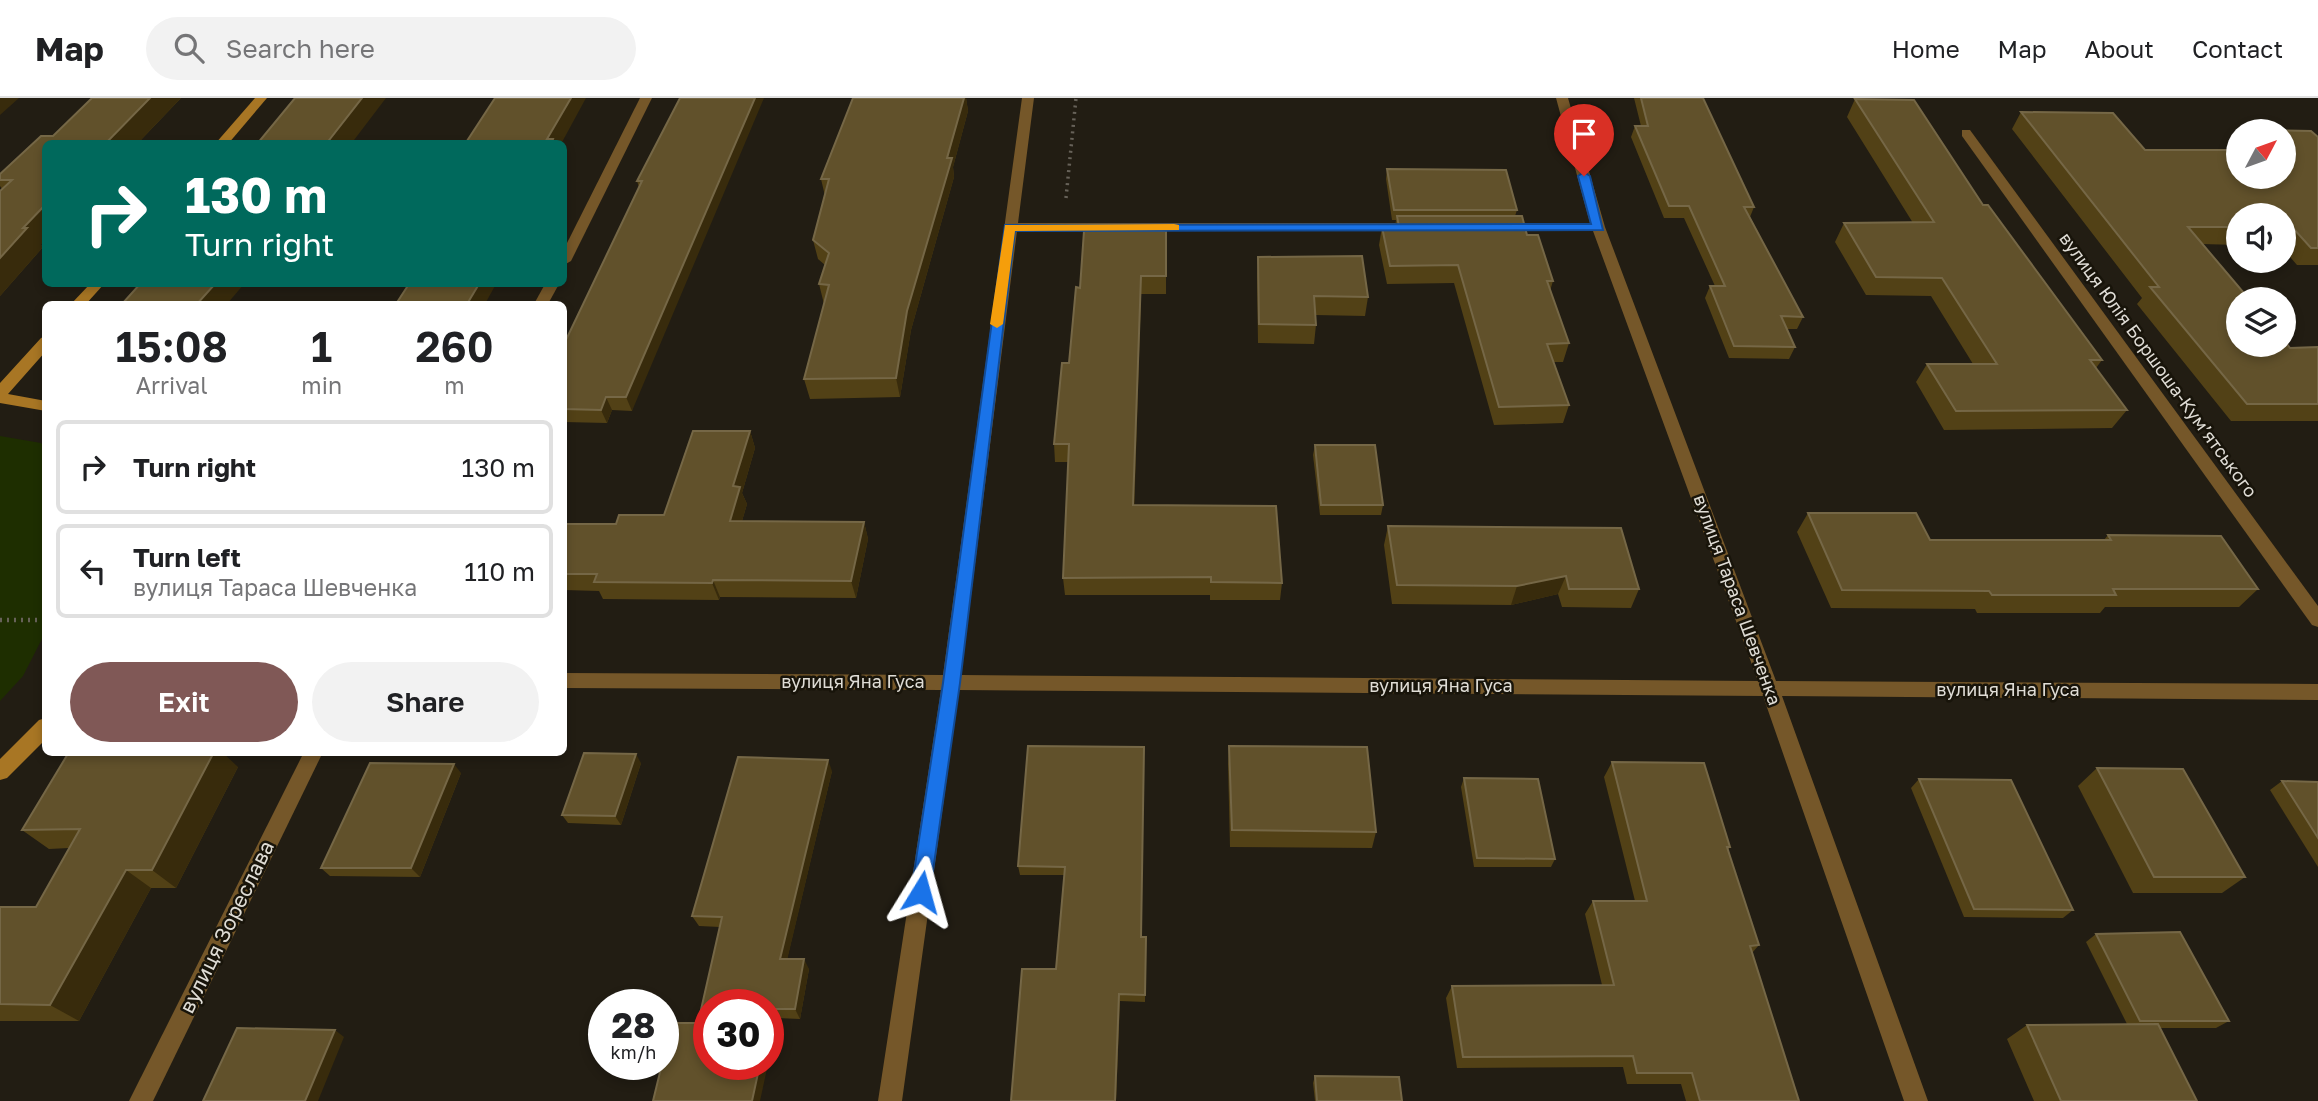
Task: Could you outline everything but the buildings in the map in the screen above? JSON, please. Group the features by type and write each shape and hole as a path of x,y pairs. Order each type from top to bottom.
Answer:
{"street":[{"path":"224,140 261,98"},
{"path":"567,255 646,98"},
{"path":"890,1101 951,683 1028,98"},
{"name":"вулиця Тараса Шевченка","path":"1562,98 1598,227 1770,689 1916,1101"},
{"name":"вулиця Юлія Боршоша-Кумʼятського","path":"1966,133 2318,620"},
{"path":"1009,227 1422,227"},
{"path":"1490,227 1598,227"},
{"path":"81,301 94,287"},
{"path":"42,346 0,396 42,405"},
{"name":"вулиця Яна Гуса","path":"567,680 2318,692"},
{"path":"0,772 42,730"},
{"name":"вулиця Зореслава","path":"141,1101 312,756"}],"path":[{"path":"1062,227 1076,98"},
{"path":"0,620 42,620"}],"green space":[{"path":"0,436 42,444 42,639 23,676 0,701"}],"slow traffic":[{"path":"997,324 1009,227 1174,227"}],"route":[{"path":"921,892 951,683 1009,227 1598,227 1584,176"}]}
